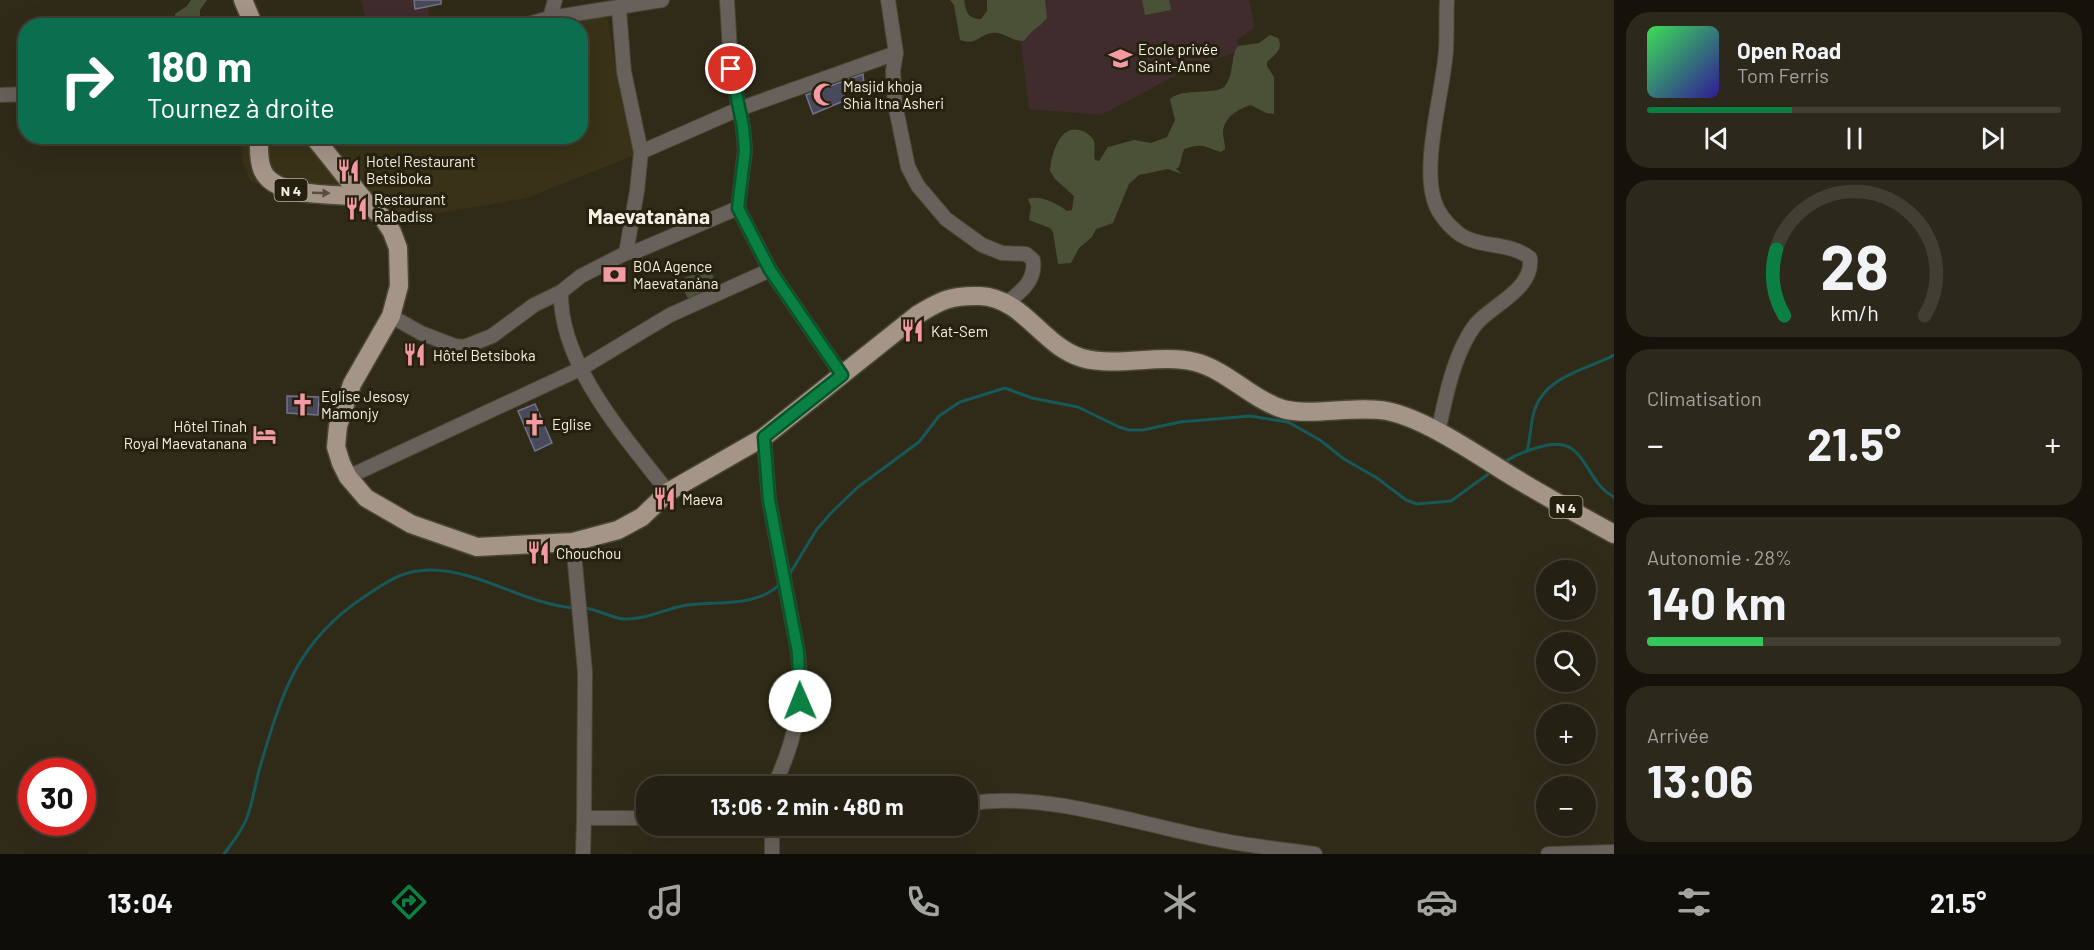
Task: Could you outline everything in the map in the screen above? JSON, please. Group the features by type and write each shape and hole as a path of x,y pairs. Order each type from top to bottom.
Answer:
{"main road":[{"path":"243,0 251,18"},
{"name":"N 4","path":"260,144 261,167 276,185 299,192 362,197"},
{"name":"N 4","path":"319,144 388,225 398,248 399,286 391,316 352,384 338,426 336,447 348,477 366,498 411,524 477,548 573,542 618,530 642,517 668,492 764,437 917,315 942,300 963,295 990,296 1008,302 1054,344 1077,356 1095,361 1141,362 1163,358 1206,365 1284,409 1319,411 1358,408 1388,411 1438,433 1614,534"}],"street":[{"path":"555,0 550,18 619,9 662,0"},
{"path":"727,0 731,69 745,150 738,208 770,270 842,375"},
{"path":"888,0 896,53 892,71 896,112 908,167 918,186 946,219 982,245 1002,253 1026,254 1033,260 1034,274 1008,302"},
{"path":"1438,433 1450,380 1470,335 1486,314 1513,294 1527,276 1530,265 1530,258 1516,250 1476,243 1466,238 1446,222 1434,201 1431,185 1433,145 1446,50 1447,0"},
{"path":"619,9 624,72 641,152 626,253"},
{"path":"641,152 739,110 896,53"},
{"path":"0,94 18,94"},
{"path":"391,316 421,333 455,346 464,347 492,336 534,305 561,292 582,276 626,253 637,251 738,208"},
{"path":"348,477 582,368 670,315 770,270"},
{"path":"561,292 561,309 570,340 592,393 668,492"},
{"path":"764,437 769,500 798,652 800,701 786,758 778,776"},
{"path":"573,542 581,623 586,744 583,854"},
{"path":"978,803 998,800 1038,803 1121,818 1215,839 1306,853"},
{"path":"584,818 636,818"},
{"path":"772,836 772,854"},
{"path":"1548,854 1614,852"}],"shaded area":[{"path":"361,0 427,0 429,18 366,18"},
{"name":"Ecole privée Saint-Anne","path":"1005,0 1249,0 1255,27 1237,40 1239,51 1194,66 1101,115 1029,109 1020,35"},
{"path":"605,3 619,90 635,155 526,198 438,213 392,213 381,206 270,188 250,181 242,161 243,144 588,144 588,18 519,18"}],"green space":[{"path":"191,0 207,0 200,10 200,18 175,18 175,14 187,6"},
{"path":"950,0 964,0 968,14 973,18 981,19 987,11 987,0 1045,0 1047,18 1024,41 996,33 966,42 960,40 954,5"},
{"path":"1142,0 1169,0 1171,10 1145,15"},
{"path":"1270,35 1278,38 1280,42 1278,51 1267,62 1274,77 1274,114 1266,113 1251,105 1246,107 1231,116 1225,124 1223,135 1225,149 1221,152 1204,146 1191,147 1184,149 1179,167 1176,169 1182,174 1168,169 1139,175 1129,184 1113,223 1096,229 1092,237 1079,248 1071,263 1058,264 1053,232 1050,228 1029,220 1031,207 1028,199 1043,199 1067,211 1072,210 1074,196 1055,179 1050,171 1054,150 1061,137 1072,130 1088,134 1094,141 1095,160 1099,161 1108,147 1134,140 1151,143 1167,137 1175,120 1170,99 1183,93 1221,89 1228,81 1238,46 1259,43"},
{"path":"701,272 712,274 720,291 691,304 678,280"}],"building":[{"path":"414,0 441,0 441,4 415,9"},
{"name":"Masjid khoja Shia Itna Asheri","path":"863,74 864,85 844,94 846,100 813,114 806,95"},
{"name":"Eglise Jesosy Mamonjy","path":"287,396 319,397 318,415 287,413"},
{"name":"Eglise","path":"535,404 552,443 535,451 518,411"}],"waterway":[{"path":"1527,451 1535,409 1540,398 1548,389 1568,375 1614,355"},
{"path":"789,575 817,529 833,511 858,487 919,442 939,416 960,402 1005,388 1032,398 1078,407 1129,430 1143,430 1180,422 1250,416 1288,422 1320,440 1344,459 1377,478 1406,500 1417,504 1451,501 1491,472"},
{"path":"1503,463 1543,446 1558,444 1569,447 1577,453 1604,489 1614,497"},
{"path":"224,854 246,820 276,715 295,671 307,651 323,632 341,614 364,597 403,575 430,570 467,575 537,600 574,608"},
{"path":"584,608 631,619 694,604 746,600 770,592 780,584"}],"place":[{"name":"Ecole privée Saint-Anne","path":"1120,58"},
{"name":"Masjid khoja Shia Itna Asheri","path":"825,95"},
{"name":"Hotel Restaurant Betsiboka","path":"348,170"},
{"name":"Restaurant Rabadiss","path":"356,208"},
{"name":"BOA Agence Maevatanàna","path":"615,275"},
{"name":"Kat-Sem","path":"913,331"},
{"name":"Hôtel Betsiboka","path":"415,355"},
{"name":"Eglise Jesosy Mamonjy","path":"303,405"},
{"name":"Eglise","path":"534,424"},
{"name":"Hôtel Tinah Royal Maevatanana","path":"265,435"},
{"name":"Maeva","path":"664,499"},
{"name":"Chouchou","path":"538,553"}],"district":[{"name":"Maevatanàna","path":"649,215"}],"route":[{"path":"731,69 743,127 745,150 738,208 770,270 842,375 764,437 769,500 798,652 800,701"}]}
